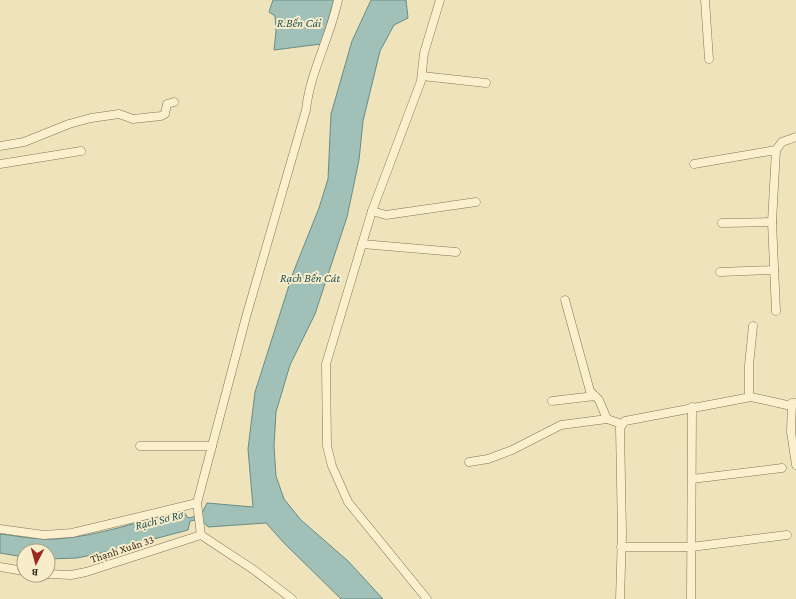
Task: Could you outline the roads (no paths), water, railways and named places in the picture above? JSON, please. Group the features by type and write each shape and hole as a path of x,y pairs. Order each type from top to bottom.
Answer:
{"street":[{"path":"292,599 254,570 201,534 197,505 246,317 306,110 310,84 331,28 338,0"},
{"path":"427,599 348,502 332,466 328,450 326,364 372,211 422,76 424,53 440,0"},
{"path":"705,0 709,59"},
{"path":"422,76 486,83"},
{"path":"0,146 24,142 78,121 91,118 119,114 133,119 161,116 165,114 167,104 174,102"},
{"path":"776,311 772,222 776,150 782,142 796,137"},
{"path":"694,164 776,150"},
{"path":"0,164 81,151"},
{"path":"372,211 386,214 476,202"},
{"path":"722,222 772,222"},
{"path":"362,244 456,252"},
{"path":"720,272 774,270"},
{"path":"565,300 590,390 595,396 607,419"},
{"path":"749,397 749,365 752,326"},
{"path":"552,401 595,396"},
{"path":"620,599 620,428 625,421 749,397 787,404 794,403 791,432 796,465"},
{"path":"691,599 692,407"},
{"path":"469,462 488,459 512,450 560,425 607,419 622,424"},
{"path":"140,446 212,446"},
{"path":"692,479 782,468"},
{"path":"0,529 44,535 72,533 197,505"},
{"name":"Thạnh Xuân 33","path":"56,575 71,576 86,572 201,534"},
{"path":"621,547 691,547 787,535"},
{"path":"0,568 16,570"}],"water":[{"name":"R.Bến Cái","path":"273,0 334,0 321,44 274,50 276,32 275,16 269,12"},
{"name":"Rạch Bến Cát","path":"371,0 406,0 408,18 394,25 380,51 363,121 359,160 347,217 315,314 290,365 276,412 274,446 276,476 284,499 301,520 348,561 383,599 341,599 284,543 266,523 208,527 201,519 190,521 188,530 77,558 56,559 56,543 16,543 16,556 0,553 0,534 41,539 71,538 120,528 183,510 187,517 190,518 202,513 207,503 253,507 248,449 255,392 293,273 319,208 328,179 331,114 352,41"}],"water label":[{"name":"Rạch Sơ Rơ","path":"159,520"}]}
